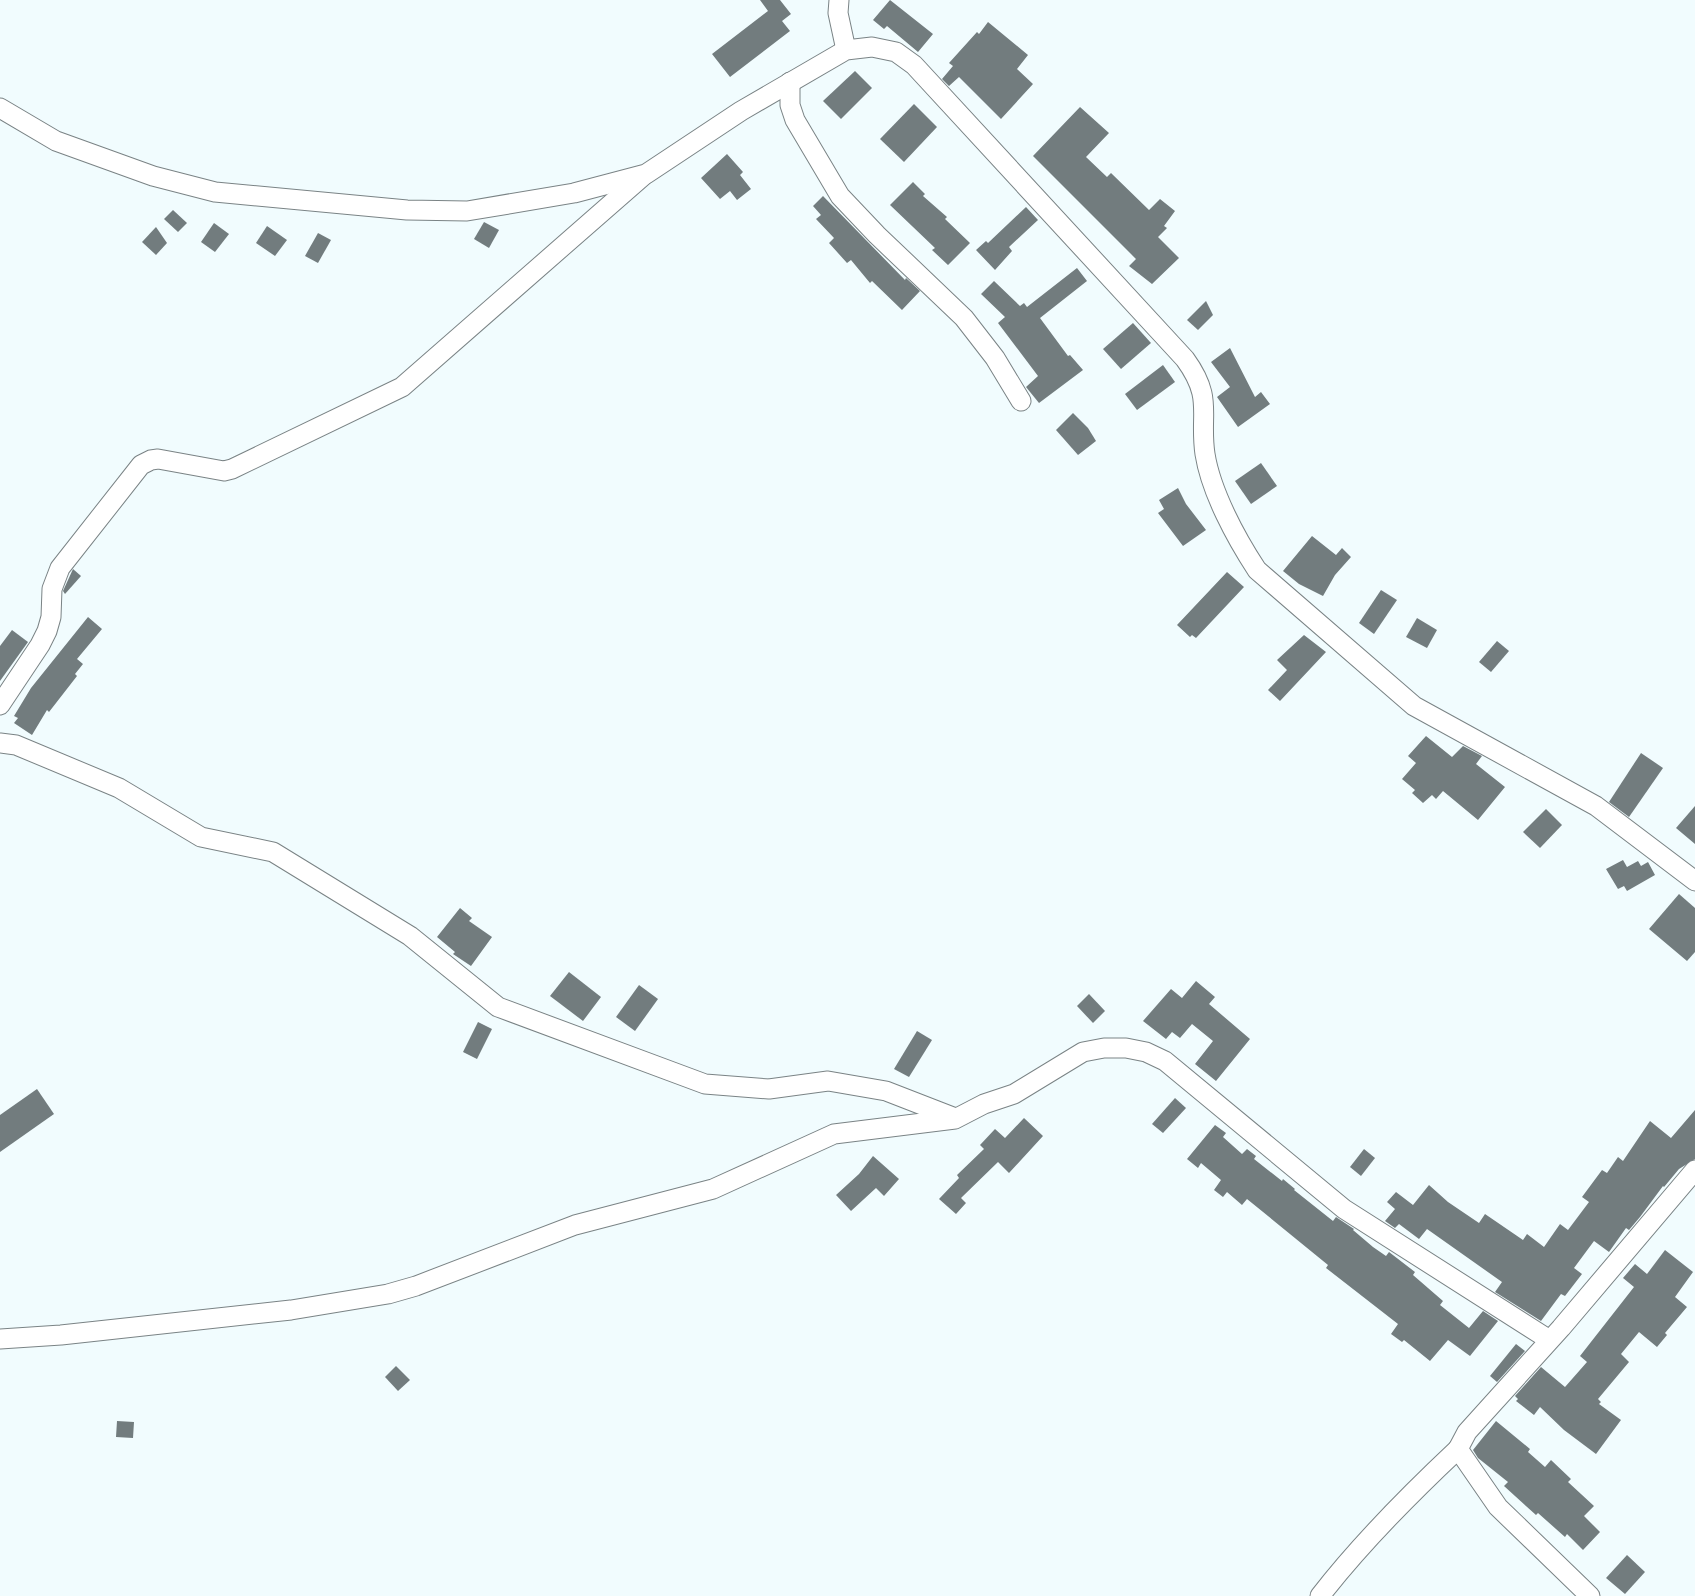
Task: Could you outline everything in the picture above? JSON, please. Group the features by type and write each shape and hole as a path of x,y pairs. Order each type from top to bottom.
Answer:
{"street":[{"path":"839,0 838,13 846,50"},
{"path":"0,705 40,645 47,630 52,589 60,568 141,465 151,460 158,460 224,470 232,469 394,392 646,174 790,82 846,50 872,47 896,52 914,65 1195,372 1204,397 1205,454 1213,481 1243,549 1257,570 1414,706 1596,806 1695,881"},
{"path":"790,82 790,105 795,120 840,196 877,236 964,318 995,358 1021,401"},
{"path":"0,108 56,142 153,176 215,192 407,210 468,211 574,192 646,174"},
{"path":"0,743 16,745 119,788 201,837 273,852 410,936 498,1006 705,1084 769,1089 828,1081 886,1091 955,1118"},
{"path":"0,1339 61,1335 291,1310 388,1294 416,1286 575,1225 713,1189 834,1134 955,1118 984,1104 1014,1094 1083,1052 1104,1048 1126,1048 1146,1052 1165,1061 1344,1209 1548,1339"},
{"path":"1320,1596 1345,1563 1419,1485 1458,1449 1467,1432 1548,1339 1560,1328 1695,1170"},
{"path":"1458,1449 1498,1507 1590,1596"}],"building":[{"path":"760,0 780,0 791,14 782,21 790,31 730,77 712,54 768,11"},
{"path":"890,0 933,34 918,52 887,26 884,29 873,20"},
{"path":"988,22 1028,55 1017,69 1033,84 1001,119 959,77 949,86 942,79 953,66 949,63 977,32 979,34"},
{"path":"855,71 872,88 841,119 823,101"},
{"path":"914,104 937,127 904,162 880,139"},
{"path":"1080,107 1109,133 1086,157 1107,177 1111,173 1149,210 1160,199 1175,211 1164,226 1167,228 1158,237 1179,258 1152,284 1129,266 1136,259 1033,156"},
{"path":"727,154 743,172 740,175 751,189 737,200 730,191 720,199 701,178"},
{"path":"913,182 925,194 923,196 947,217 945,219 970,243 948,265 932,250 935,248 890,205"},
{"path":"823,196 905,280 906,278 920,291 902,310 872,281 870,283 851,260 847,263 829,243 834,238 816,219 821,215 813,206"},
{"path":"1026,207 1038,220 1009,247 1012,251 995,270 976,250 986,241 988,243"},
{"path":"173,210 187,223 178,232 164,219"},
{"path":"484,222 499,230 489,248 474,239"},
{"path":"214,223 229,234 215,252 201,242"},
{"path":"267,226 287,240 275,256 256,243"},
{"path":"156,227 167,243 156,255 142,242"},
{"path":"318,233 331,240 318,263 305,256"},
{"path":"1077,268 1087,281 1040,318 1068,356 1070,355 1083,370 1039,403 1026,387 1038,376 998,323 1005,317 981,294 994,281 1020,306 1024,303 1027,307"},
{"path":"1206,301 1213,315 1198,330 1187,320"},
{"path":"1133,323 1151,343 1121,369 1103,349"},
{"path":"1230,348 1255,397 1261,392 1270,404 1238,427 1217,397 1230,387 1211,362"},
{"path":"1163,365 1175,382 1137,410 1125,394"},
{"path":"1073,413 1088,428 1096,441 1078,455 1056,430"},
{"path":"1261,463 1277,486 1251,504 1235,481"},
{"path":"1178,488 1186,504 1206,530 1183,546 1158,513 1164,509 1159,500"},
{"path":"1312,536 1336,555 1342,548 1351,557 1335,575 1323,596 1299,584 1283,571"},
{"path":"73,569 81,576 65,594 63,591"},
{"path":"1227,572 1244,587 1196,638 1192,635 1190,637 1177,625"},
{"path":"1381,590 1397,600 1374,634 1359,623"},
{"path":"88,617 102,629 77,659 83,664 75,674 77,676 49,712 47,710 32,735 14,723 18,718 14,716 31,688"},
{"path":"1417,618 1437,630 1427,648 1406,637"},
{"path":"12,630 28,642 0,681 0,646"},
{"path":"1304,635 1326,652 1280,701 1268,690 1287,670 1277,660"},
{"path":"1497,641 1509,651 1491,672 1479,662"},
{"path":"1426,736 1452,757 1463,746 1482,756 1476,764 1505,787 1478,820 1443,791 1436,799 1432,795 1423,803 1412,793 1415,790 1402,779 1416,763 1408,756"},
{"path":"1641,753 1663,768 1629,817 1609,802"},
{"path":"1695,806 1695,844 1676,828"},
{"path":"1546,809 1562,825 1540,848 1523,832"},
{"path":"1623,860 1627,867 1638,861 1641,866 1648,862 1655,875 1627,891 1624,886 1618,889 1606,869"},
{"path":"1679,894 1695,908 1695,952 1687,961 1649,929"},
{"path":"460,908 472,918 469,921 492,937 471,966 453,954 455,952 437,937"},
{"path":"569,972 601,997 583,1021 550,996"},
{"path":"1196,981 1215,997 1209,1004 1250,1039 1216,1081 1195,1064 1213,1041 1192,1024 1180,1038 1172,1032 1166,1039 1143,1021 1171,989 1182,998"},
{"path":"639,985 658,999 635,1031 616,1017"},
{"path":"1089,994 1105,1011 1093,1023 1077,1006"},
{"path":"478,1022 492,1029 477,1059 463,1052"},
{"path":"917,1031 932,1040 909,1077 894,1069"},
{"path":"37,1089 54,1114 0,1152 0,1115"},
{"path":"1175,1098 1186,1108 1163,1133 1152,1124"},
{"path":"1695,1110 1695,1159 1679,1169 1663,1186 1629,1230 1626,1228 1609,1252 1594,1241 1574,1268 1582,1274 1565,1296 1561,1294 1541,1321 1495,1292 1502,1282 1427,1229 1419,1239 1399,1224 1395,1228 1385,1221 1395,1209 1387,1202 1396,1192 1413,1205 1429,1185 1448,1202 1479,1223 1485,1214 1523,1240 1527,1234 1544,1247 1560,1224 1568,1230 1589,1202 1582,1197 1602,1170 1607,1173 1618,1157 1623,1161 1650,1121 1671,1138"},
{"path":"1024,1118 1043,1136 1009,1173 998,1162 961,1198 966,1203 956,1214 939,1199 959,1178 957,1175 984,1149 980,1145 995,1129 1005,1138"},
{"path":"1215,1125 1226,1133 1223,1137 1242,1154 1247,1149 1256,1156 1254,1159 1282,1181 1283,1179 1333,1221 1336,1217 1354,1229 1373,1247 1386,1256 1389,1252 1415,1272 1413,1275 1443,1301 1440,1305 1469,1328 1483,1311 1498,1321 1470,1356 1448,1340 1430,1361 1404,1340 1402,1342 1391,1334 1398,1324 1326,1268 1328,1265 1247,1199 1242,1205 1227,1192 1223,1197 1214,1190 1221,1180 1201,1163 1198,1168 1187,1159"},
{"path":"1364,1149 1375,1158 1361,1176 1350,1167"},
{"path":"873,1156 899,1179 884,1196 876,1188 851,1211 836,1195 859,1174"},
{"path":"1665,1250 1693,1272 1675,1297 1687,1307 1665,1333 1667,1335 1657,1347 1639,1332 1621,1354 1629,1362 1598,1399 1601,1402 1599,1404 1621,1420 1596,1454 1564,1430 1540,1407 1534,1415 1516,1401 1518,1399 1515,1396 1541,1367 1565,1387 1587,1362 1580,1356 1634,1287 1623,1278 1635,1264 1647,1274"},
{"path":"1516,1344 1525,1351 1497,1382 1490,1376"},
{"path":"396,1366 410,1380 398,1391 385,1377"},
{"path":"117,1421 134,1422 133,1438 116,1437"},
{"path":"1496,1421 1530,1449 1528,1452 1545,1467 1551,1460 1571,1479 1568,1482 1594,1506 1584,1516 1600,1532 1583,1550 1567,1534 1565,1537 1538,1513 1536,1515 1504,1486 1508,1482 1478,1458 1473,1450"},
{"path":"1627,1555 1645,1572 1625,1594 1606,1578"}]}
